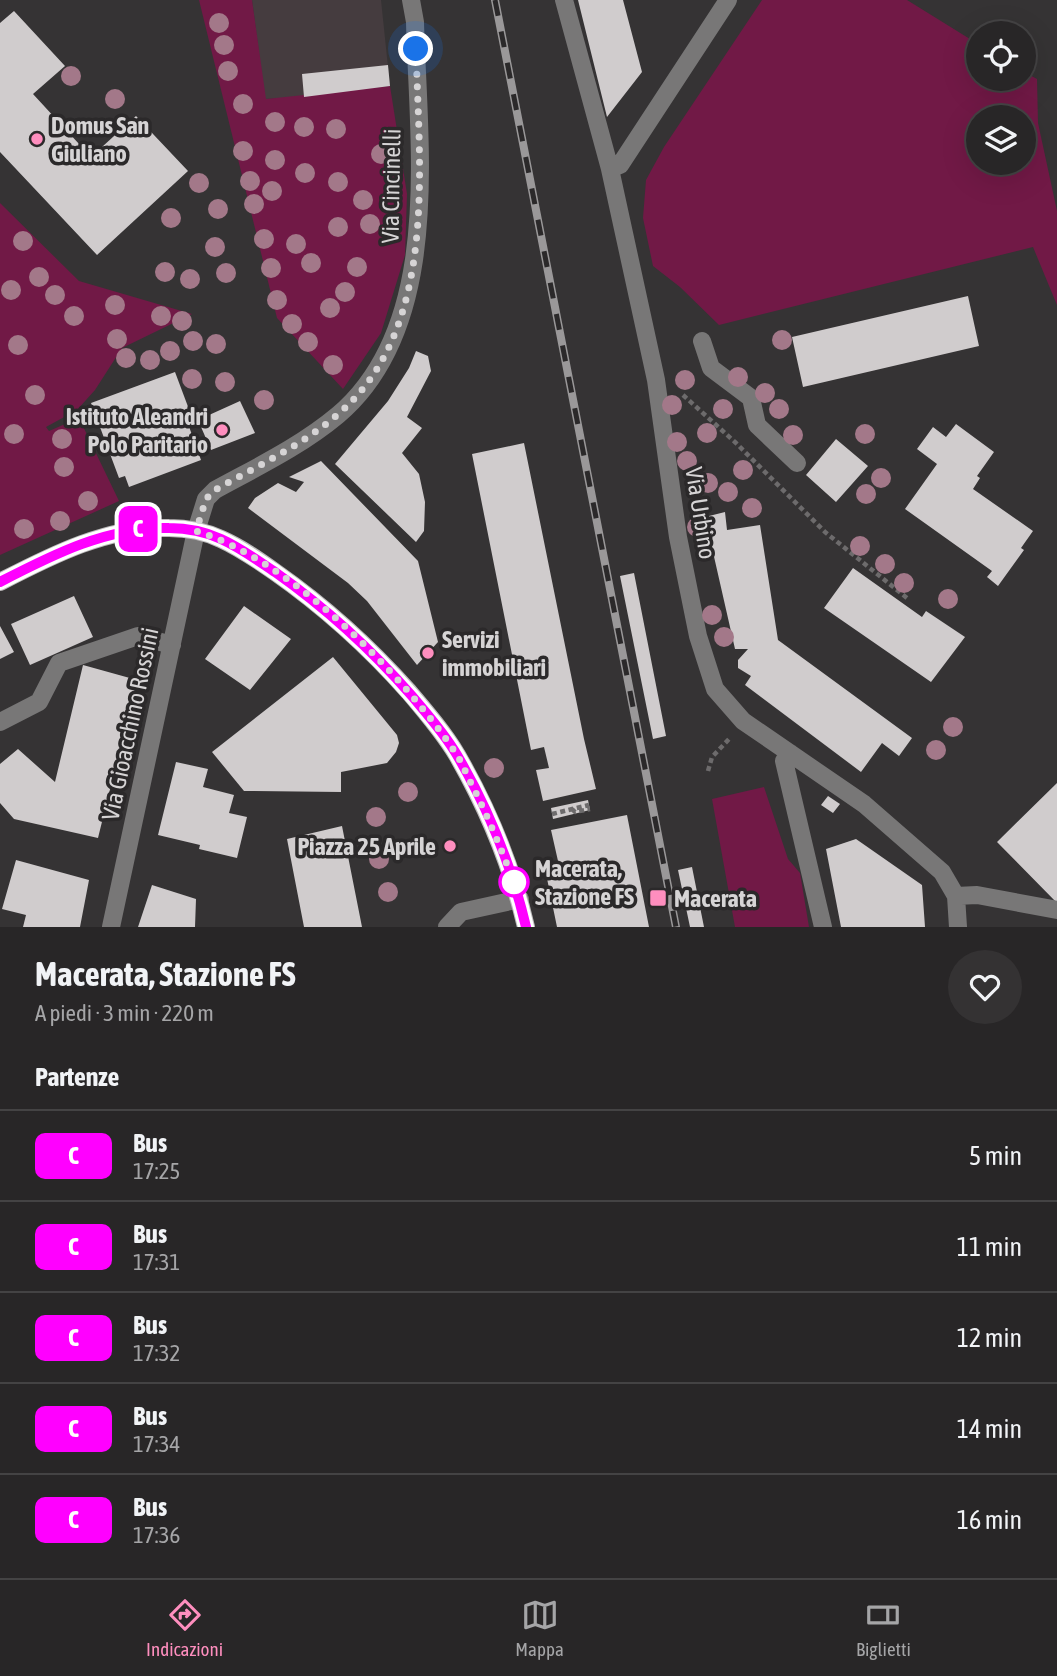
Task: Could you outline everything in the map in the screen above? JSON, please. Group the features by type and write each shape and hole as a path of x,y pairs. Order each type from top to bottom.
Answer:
{"main road":[{"path":"0,582 108,534 159,528 196,531 219,538 243,550 299,589 353,633 389,670 441,733 456,754 491,822 520,900 526,927"}],"street":[{"name":"Via Cincinelli","path":"196,531 206,499 215,490 310,436 339,414 363,389 385,354 401,315 412,270 420,212 415,22 411,0"},
{"name":"Via Urbino","path":"564,0 610,169 656,380 678,537 698,636 715,689 743,721 864,804 942,872 956,896"},
{"path":"610,169 620,165 728,0"},
{"path":"702,341 711,368 751,398 757,425 797,463"},
{"name":"Via Gioacchino Rossini","path":"111,927 196,531"},
{"path":"0,722 39,702 59,663 138,636 172,645"},
{"path":"790,753 784,761 823,927"},
{"path":"958,927 956,896 977,895 1057,910"},
{"path":"447,927 461,912 520,900"}],"path":[{"path":"656,380 668,381 736,443 825,532 907,598"},
{"path":"708,771 712,757 743,721"},
{"path":"552,814 590,807"}],"shaded area":[{"path":"199,0 252,0 266,99 390,86 407,194 405,255 381,333 343,389 277,318"},
{"path":"252,0 381,0 390,86 265,99"},
{"path":"762,0 907,0 966,37 966,91 1036,91 1037,79 1038,123 1057,211 1057,305 1033,247 719,325 680,287 653,266 643,218 646,180 664,147"},
{"path":"0,203 79,281 192,314 122,348 95,390 77,410 46,427 49,431 79,418 119,501 0,555"},
{"path":"764,787 788,859 800,873 809,927 735,927 712,799"}],"building":[{"path":"578,0 623,0 642,72 607,117"},
{"name":"Domus San Giuliano","path":"14,11 65,66 33,94 91,157 136,116 188,171 97,255 0,152 0,23"},
{"path":"388,65 390,86 304,97 302,74"},
{"path":"968,296 979,346 803,387 792,337"},
{"path":"416,351 428,356 431,371 407,417 422,428 402,453 419,474 425,502 424,531 416,542 335,464 388,401 409,368"},
{"path":"175,372 193,420 187,421 201,460 129,487 125,476 119,478 91,403"},
{"path":"240,401 255,433 211,450 198,420"},
{"path":"956,424 994,452 977,476 980,478 973,489 1033,531 1021,548 1024,550 998,586 987,577 992,571 905,509 937,464 917,449 933,427 946,437"},
{"path":"836,439 868,466 836,502 806,475"},
{"path":"524,443 596,789 543,801 536,770 549,768 544,747 531,750 472,454"},
{"path":"321,461 418,561 438,642 417,665 367,601 348,583 248,508 255,498 278,483 296,492 304,482 289,477"},
{"path":"725,512 727,530 760,525 778,640 912,738 899,756 882,743 861,772 745,685 751,676 738,668 738,660 748,649 735,649 705,517"},
{"path":"853,568 922,617 926,611 965,637 931,682 824,608"},
{"path":"634,573 666,736 653,739 620,576"},
{"path":"74,596 93,637 30,665 11,624"},
{"path":"244,606 291,639 250,690 205,659"},
{"path":"0,626 14,652 0,659"},
{"path":"333,657 397,735 399,743 396,752 387,763 341,772 341,792 244,791 212,752"},
{"path":"83,665 137,680 98,838 14,819 0,803 0,764 18,749 55,782"},
{"path":"176,762 208,769 203,787 234,795 229,813 247,817 237,858 199,849 200,845 158,835"},
{"path":"1057,783 1057,903 997,842"},
{"path":"828,796 840,804 833,813 821,805"},
{"path":"588,800 590,810 553,819 551,808"},
{"path":"627,815 649,927 557,927 544,864 558,861 551,830"},
{"path":"342,826 362,927 304,927 287,839"},
{"path":"856,839 922,885 925,927 841,927 826,849"},
{"path":"16,860 89,880 80,927 23,927 26,915 2,909"},
{"path":"692,867 704,927 690,927 678,870"},
{"path":"152,885 196,899 195,927 138,927"}],"railway":[{"path":"495,0 676,927"}],"bus line":[{"name":"C","path":"0,582 108,534 137,529 170,528 196,531 219,538 243,550 299,589 353,633 428,715 456,754 491,822 514,882 526,927"}],"place":[{"name":"Domus San Giuliano","path":"37,139"},
{"name":"Istituto Aleandri Polo Paritario","path":"222,430"},
{"name":"Servizi immobiliari","path":"428,653"},
{"name":"Piazza 25 Aprile","path":"450,846"},
{"name":"Macerata, Stazione FS","path":"514,882"},
{"name":"Macerata","path":"658,898"}],"route":[{"path":"416,49 420,212 412,270 401,315 385,354 363,389 339,414 310,436 215,490 206,499 196,531 219,538 243,550 299,589 353,633 389,670 428,715 456,754 491,822 514,882"}]}
